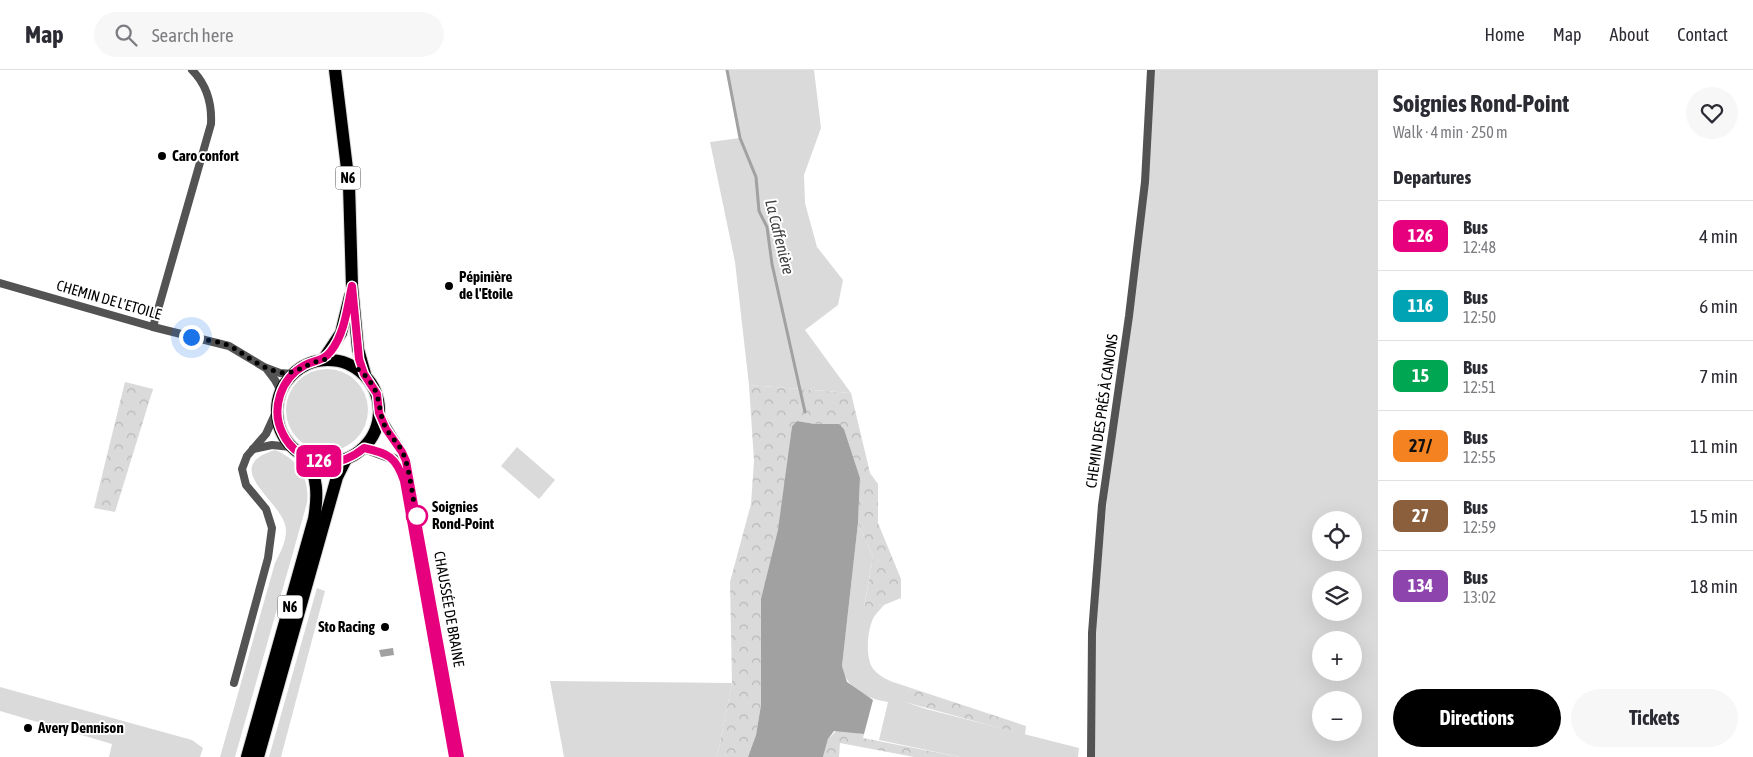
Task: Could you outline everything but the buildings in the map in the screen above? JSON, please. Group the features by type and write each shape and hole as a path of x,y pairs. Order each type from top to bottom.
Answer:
{"main road":[{"name":"N6","path":"335,70 349,185 352,286 359,359 364,374 377,394 379,413 375,433 364,448 346,459 330,462 305,456 291,446 280,430 277,410 281,391 293,374 307,364 323,360 350,364 364,374"},
{"name":"N6","path":"323,360 341,333 352,286"},
{"name":"N6","path":"247,757 314,518 317,491 314,471 305,456"},
{"name":"N6","path":"258,757 335,485 346,459"}],"street":[{"path":"153,327 211,124 208,97 192,70"},
{"name":"CHEMIN DES PRÉS À CANONS","path":"1091,757 1092,633 1101,525 1130,316 1145,182 1151,70"},
{"name":"CHEMIN DE L'ETOILE","path":"0,283 153,327 229,346 264,367 280,373 293,374"},
{"name":"CHEMIN DE L'ETOILE","path":"264,367 281,391"},
{"path":"234,682 271,543 270,519 266,510 246,485 242,476 244,463 266,434 277,410"},
{"name":"CHAUSSÉE DE BRAINE","path":"379,413 386,429 406,461 460,757"},
{"path":"253,449 272,445 291,446"},
{"name":"CHAUSSÉE DE BRAINE","path":"364,448 394,459 404,481 453,757"}],"green space":[{"path":"727,70 814,70 821,128 804,175 805,203 817,247 843,280 838,305 805,330 851,393 749,385 735,262 710,142 740,138"},
{"path":"1155,70 1378,70 1378,757 1093,757 1095,633 1107,498 1147,184"},
{"path":"327,369 343,372 356,381 365,394 368,410 365,426 356,439 343,448 327,451 311,448 298,439 289,426 286,410 289,394 298,381 311,372"},
{"path":"125,382 153,389 115,512 94,508"},
{"path":"749,385 851,393 870,473 878,484 878,523 901,579 901,598 884,605 864,608 873,557 858,523 860,478 844,429 838,424 815,424 797,421 792,426 762,664 761,705 756,735 748,757 717,757 732,683 730,582 751,504 754,461"},
{"path":"517,447 555,480 539,499 501,466"},
{"path":"275,450 290,459 301,470 306,485 307,503 235,757 220,757 275,563 286,535 283,520 253,476 252,466 259,458"},
{"path":"858,523 873,557 864,607 884,605 873,618 870,629 868,650 870,663 872,668 884,678 911,688 902,701 926,709 1079,748 1078,757 960,757 879,740 888,702 880,701 859,692 848,681 842,666"},
{"path":"317,588 325,591 281,757 269,757"},
{"path":"550,681 732,683 717,757 564,757"},
{"path":"0,687 192,740 203,748 200,757 109,757 112,744 0,711"},
{"path":"911,688 1026,726 1025,735 901,701"},
{"path":"837,730 864,734 863,738 960,757 914,757 840,743 839,757 823,757 828,739"}],"shaded area":[{"path":"797,421 815,424 839,424 844,429 860,478 858,523 842,666 847,682 873,700 864,734 834,731 828,739 823,757 748,757 756,735 761,705 761,599 778,530 792,426"},
{"path":"393,648 394,655 381,657 379,650"}],"waterway":[{"name":"La Caffenière","path":"727,70 740,138 756,177 759,211 767,227 772,264 805,412"}],"bus line":[{"name":"126","path":"453,757 404,481 400,469 394,459 385,454 364,448 352,456 338,461 321,462 313,460 291,446 280,430 277,410 281,391 293,374 307,364 323,360 337,343 352,286 359,359 364,374 372,383 377,394 379,413 386,429 406,461 460,757"}],"place":[{"name":"Caro confort","path":"162,156"},
{"name":"Pépinière de l'Etoile","path":"449,286"},
{"name":"Soignies Rond-Point","path":"417,516"},
{"name":"Sto Racing","path":"385,627"},
{"name":"Avery Dennison","path":"28,728"}],"route":[{"path":"191,337 229,346 264,367 280,373 293,374 307,364 332,359 358,368 372,383 377,394 379,413 386,429 406,461 417,520 417,516"}]}
